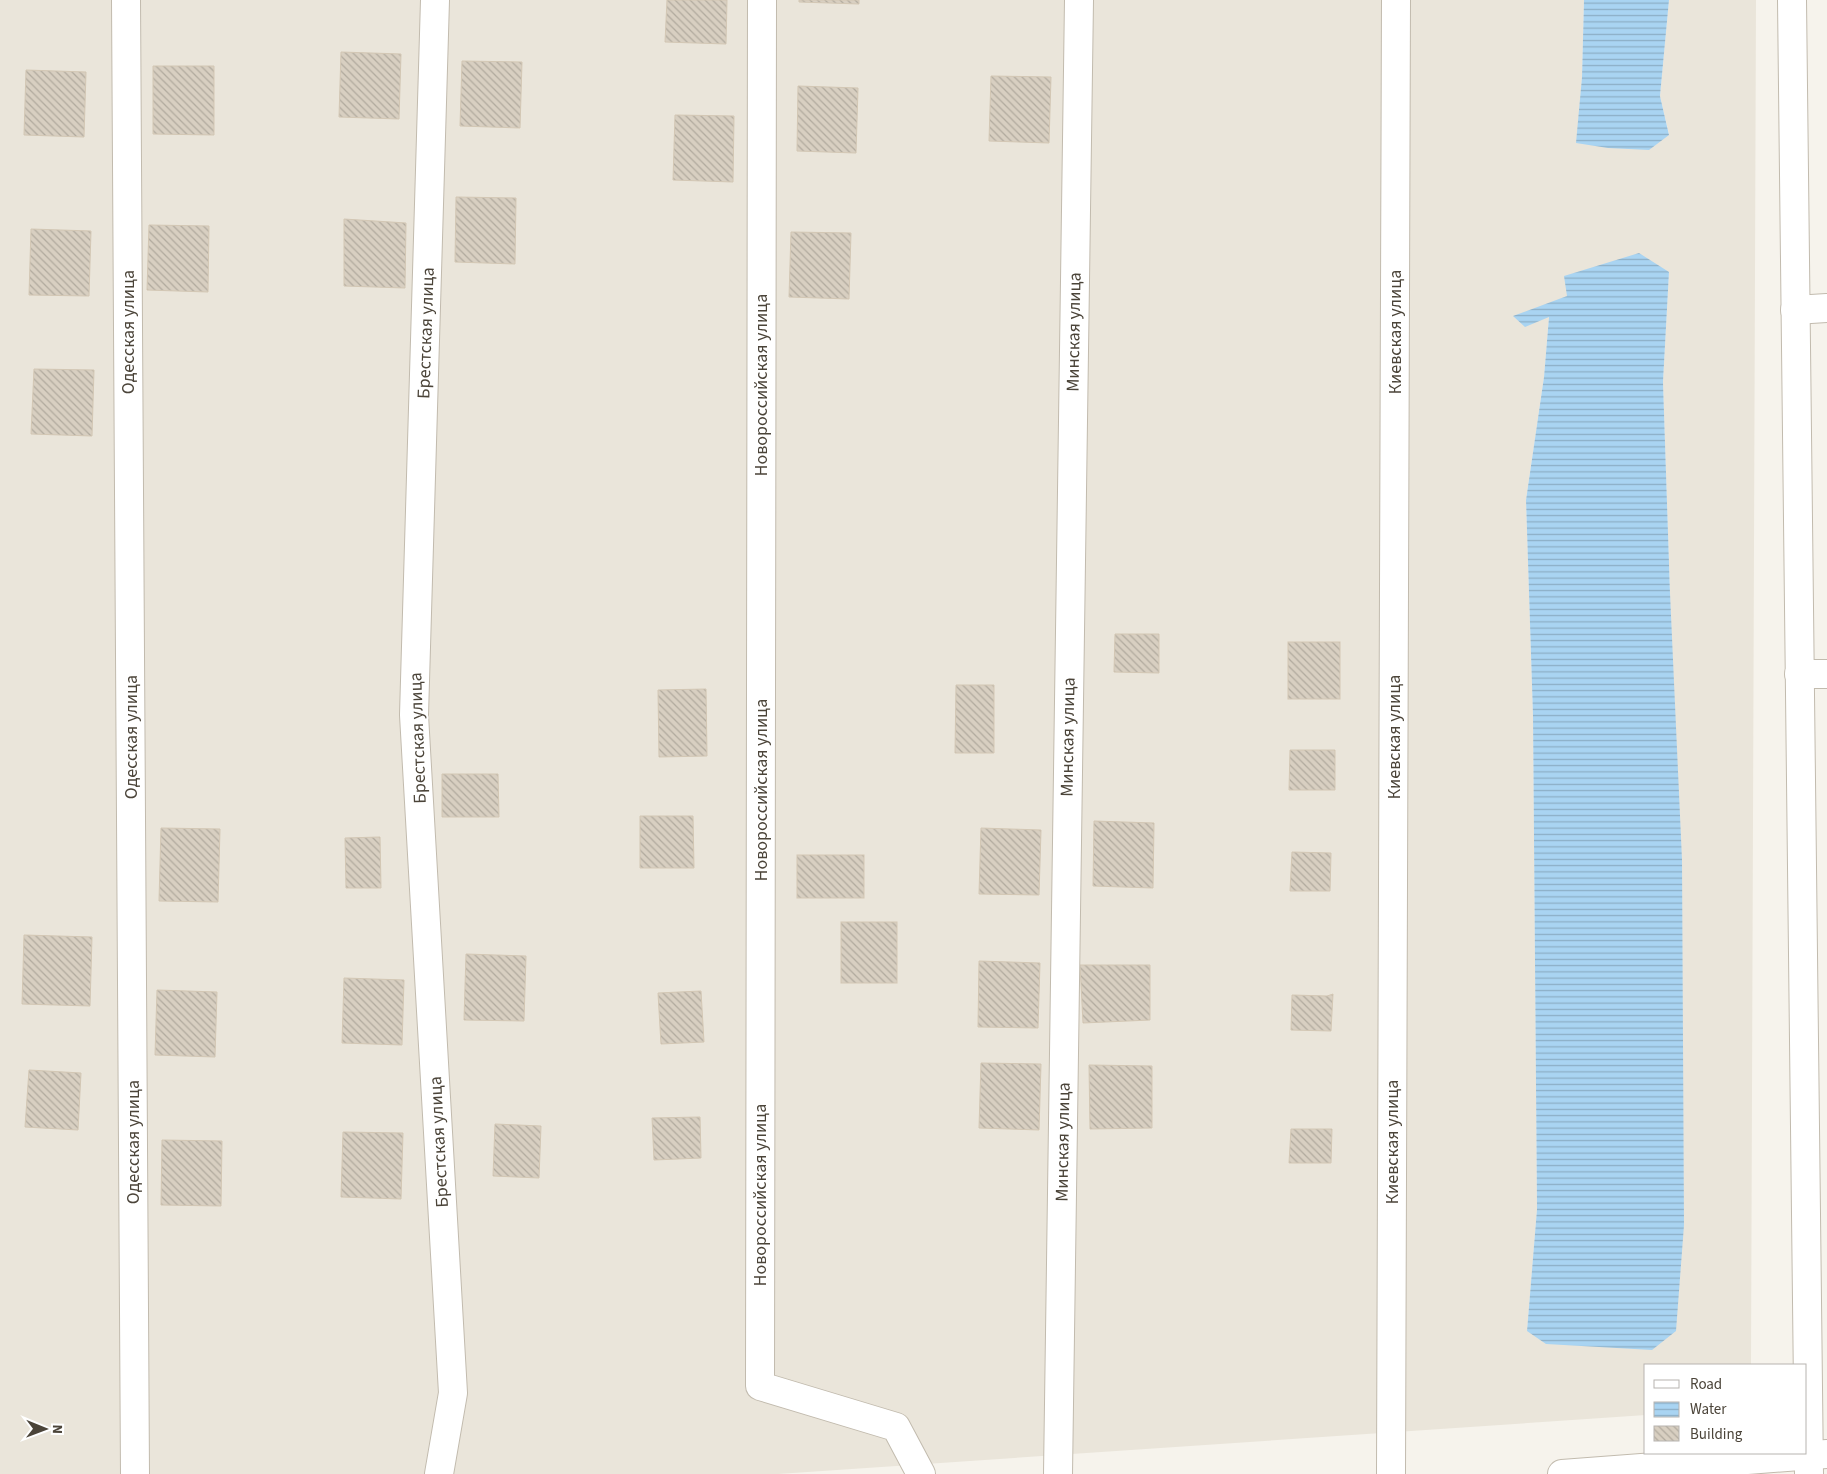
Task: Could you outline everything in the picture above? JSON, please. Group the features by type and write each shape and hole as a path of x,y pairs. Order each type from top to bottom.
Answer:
{"street":[{"name":"Одесская улица","path":"126,0 136,1474"},
{"name":"Брестская улица","path":"435,0 414,715 453,1393 439,1474"},
{"name":"Новороссийская улица","path":"762,0 760,1386 896,1427 921,1474"},
{"name":"Минская улица","path":"1058,1474 1079,0"},
{"name":"Киевская улица","path":"1391,1474 1396,0"},
{"path":"1562,1474 1815,1461 1799,674 1792,0"},
{"path":"1795,310 1827,308"},
{"path":"1799,674 1827,674"}],"shaded area":[{"path":"0,0 1584,0 1582,77 1577,142 1669,134 1660,96 1669,0 1756,0 1751,1364 1644,1364 1644,1415 778,1474 0,1474","holes":["1669,272 1663,382 1670,593 1527,1331 1537,1209 1533,716 1526,500 1544,377 1549,317 1567,296"]}],"water":[{"path":"1584,0 1669,0 1660,96 1669,135 1649,150 1608,148 1576,143 1582,77"},
{"path":"1639,253 1669,272 1663,382 1682,860 1684,1225 1676,1331 1652,1350 1546,1344 1527,1331 1537,1209 1533,716 1526,500 1544,377 1549,317 1525,327 1513,316 1567,296 1564,276"}],"building":[{"path":"667,0 727,0 726,44 665,42"},
{"path":"799,0 859,0 859,4 799,2"},
{"path":"341,52 401,54 399,119 339,117"},
{"path":"462,61 522,62 520,128 460,126"},
{"path":"153,66 214,66 214,135 153,134"},
{"path":"26,70 86,72 84,137 24,135"},
{"path":"991,76 1051,77 1049,143 989,141"},
{"path":"798,86 858,88 856,153 797,151"},
{"path":"675,115 734,116 733,182 673,180"},
{"path":"456,197 516,198 515,264 455,262"},
{"path":"344,219 406,223 405,288 344,286"},
{"path":"149,225 209,226 208,292 147,290"},
{"path":"31,229 91,231 89,296 29,295"},
{"path":"791,232 851,233 849,299 789,297"},
{"path":"34,369 94,370 92,436 31,434"},
{"path":"1115,634 1159,634 1159,673 1114,672"},
{"path":"1288,642 1340,642 1340,699 1288,699"},
{"path":"956,685 994,685 994,753 955,753"},
{"path":"706,689 707,756 659,757 658,690"},
{"path":"1290,750 1335,750 1335,790 1289,790"},
{"path":"442,774 498,774 499,817 442,817"},
{"path":"640,816 693,816 694,868 640,868"},
{"path":"1094,821 1154,823 1153,888 1093,886"},
{"path":"161,828 220,829 218,902 159,901"},
{"path":"981,828 1041,830 1039,895 979,894"},
{"path":"380,837 381,888 346,888 345,838"},
{"path":"1292,852 1331,853 1330,891 1290,891"},
{"path":"797,855 864,855 864,898 797,898"},
{"path":"841,922 897,922 897,983 841,983"},
{"path":"24,935 92,937 90,1006 22,1004"},
{"path":"466,954 526,956 524,1021 464,1020"},
{"path":"979,961 1040,963 1038,1028 978,1027"},
{"path":"1080,965 1150,965 1150,1020 1083,1023"},
{"path":"344,978 404,980 402,1045 342,1043"},
{"path":"157,990 217,992 215,1057 155,1055"},
{"path":"701,991 704,1042 661,1044 658,993"},
{"path":"1333,994 1331,1031 1291,1030 1292,995 1327,996"},
{"path":"981,1063 1041,1064 1039,1130 979,1128"},
{"path":"1089,1065 1152,1066 1152,1128 1090,1129"},
{"path":"29,1070 81,1073 78,1130 25,1127"},
{"path":"700,1117 701,1158 654,1160 652,1118"},
{"path":"495,1124 541,1126 539,1178 493,1176"},
{"path":"1291,1129 1332,1129 1331,1163 1289,1163"},
{"path":"343,1132 403,1133 401,1199 341,1197"},
{"path":"162,1140 222,1141 221,1206 161,1205"}]}
